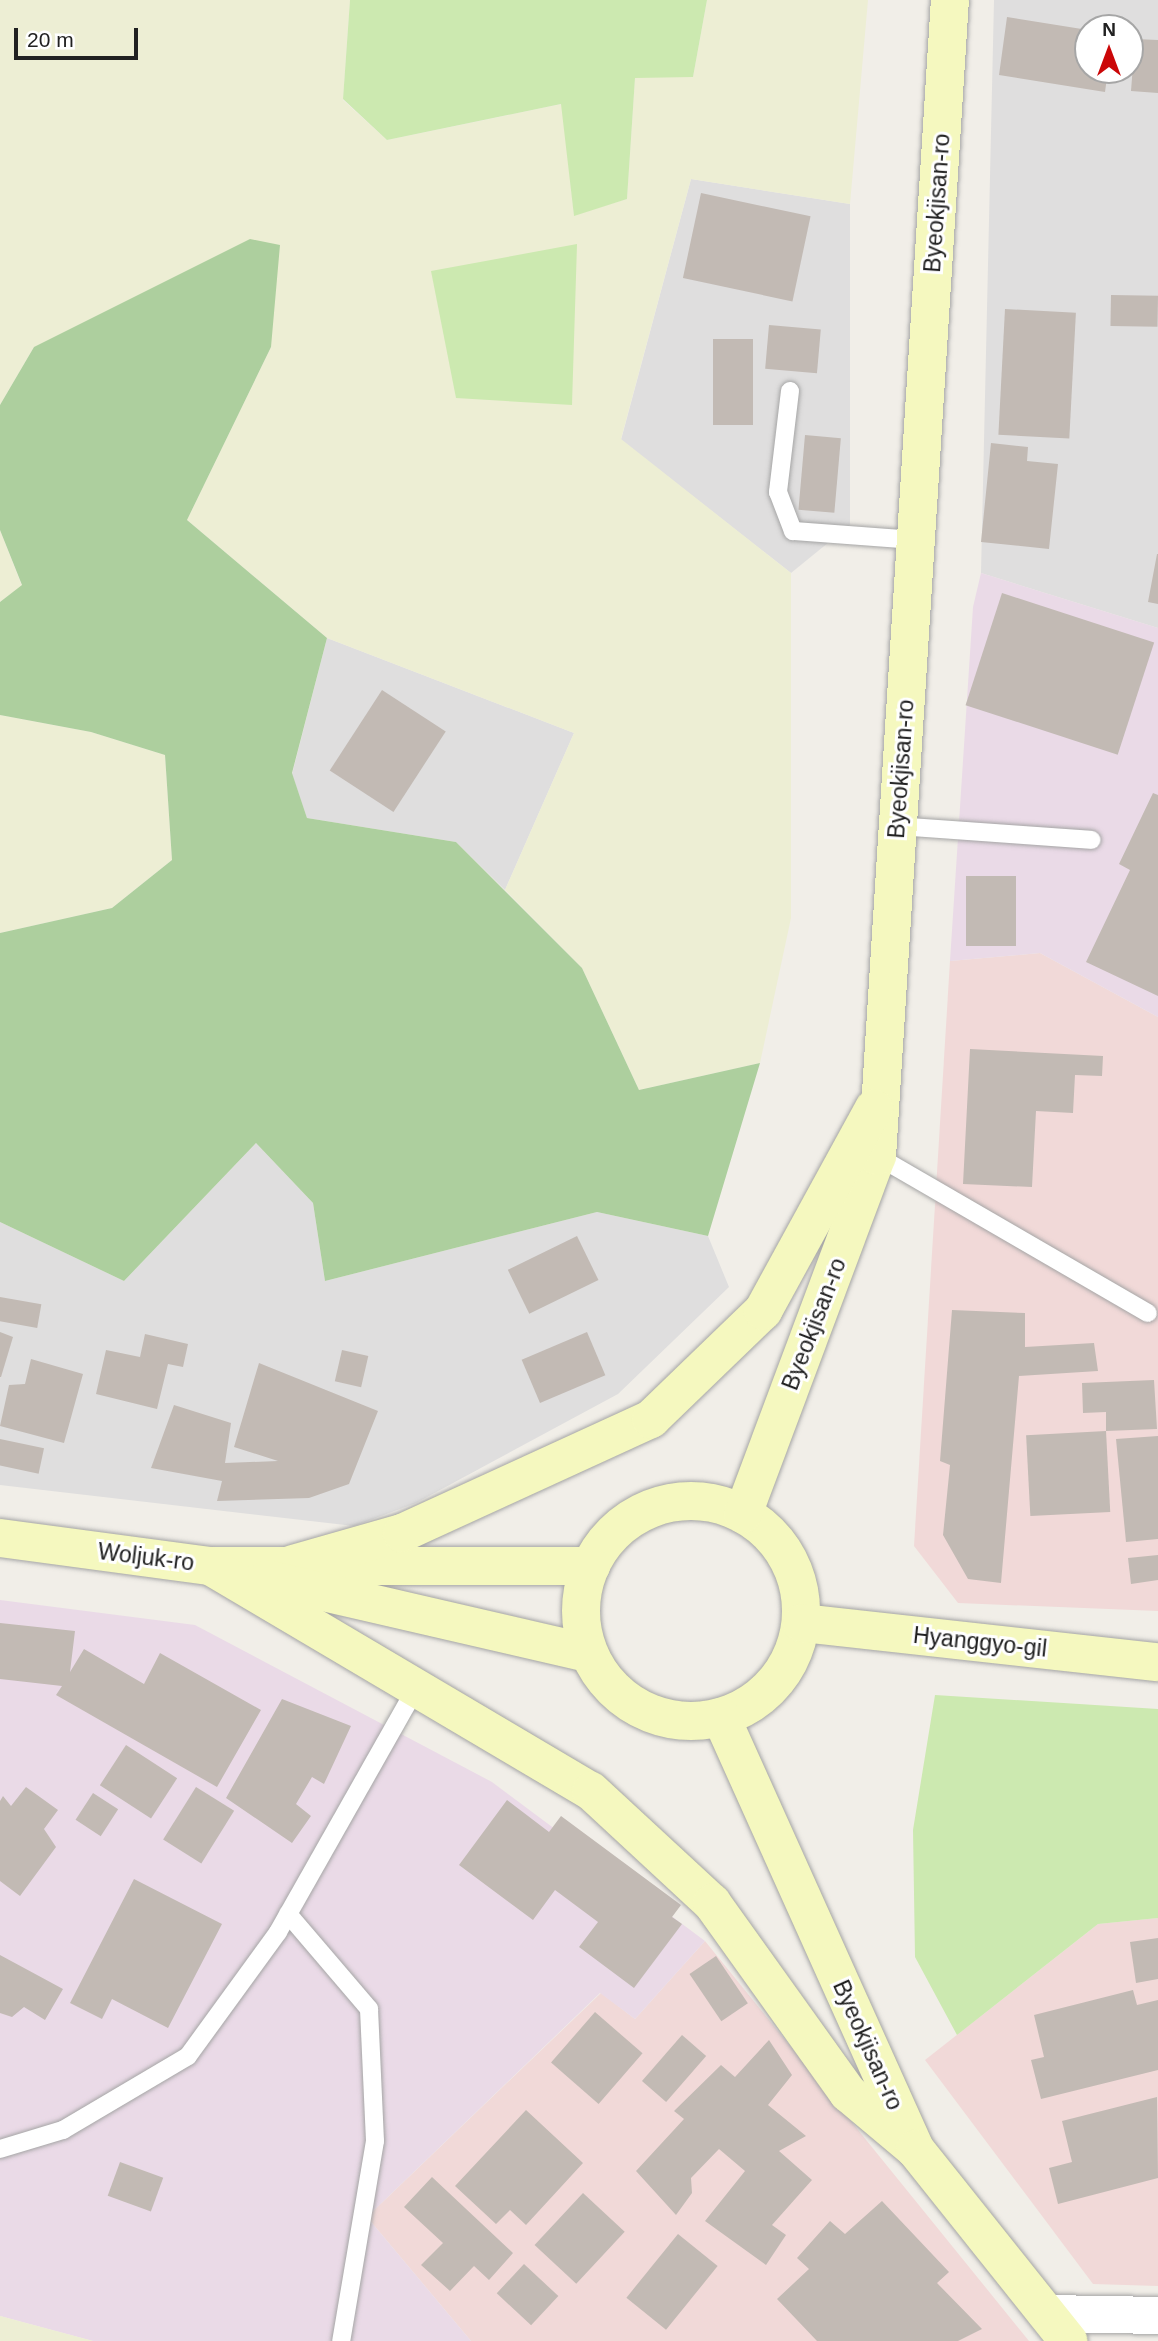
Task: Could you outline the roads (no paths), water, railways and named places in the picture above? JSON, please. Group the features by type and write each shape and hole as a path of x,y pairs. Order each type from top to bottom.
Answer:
{"street":[{"name":"Byeokjisan-ro","path":"743,1514 877,1156 950,0"},
{"path":"293,1564 402,1534 652,1419 763,1311 880,1097"},
{"path":"698,1500 743,1514 764,1527 787,1554 800,1588 802,1623 792,1658 772,1688 721,1717 671,1720 636,1708 607,1684 588,1653 580,1616 591,1566 627,1520 661,1505 698,1500"},
{"name":"Woljuk-ro","path":"0,1538 210,1566 293,1564"},
{"path":"293,1564 591,1566"},
{"path":"210,1566 588,1653"},
{"path":"210,1566 591,1791 702,1894 848,2093 915,2149"},
{"name":"Hyanggyo-gil","path":"802,1623 1158,1662"},
{"name":"Byeokjisan-ro","path":"721,1717 915,2149 1057,2327"},
{"path":"1057,2327 1158,2315"}],"lane":[{"path":"790,391 778,492 793,531 916,540"},
{"path":"897,826 1091,840"},
{"path":"877,1156 1148,1313"},
{"path":"0,2149 63,2130 188,2056 288,1914 417,1686"},
{"path":"288,1914 369,2009 375,2141 341,2341"}]}
